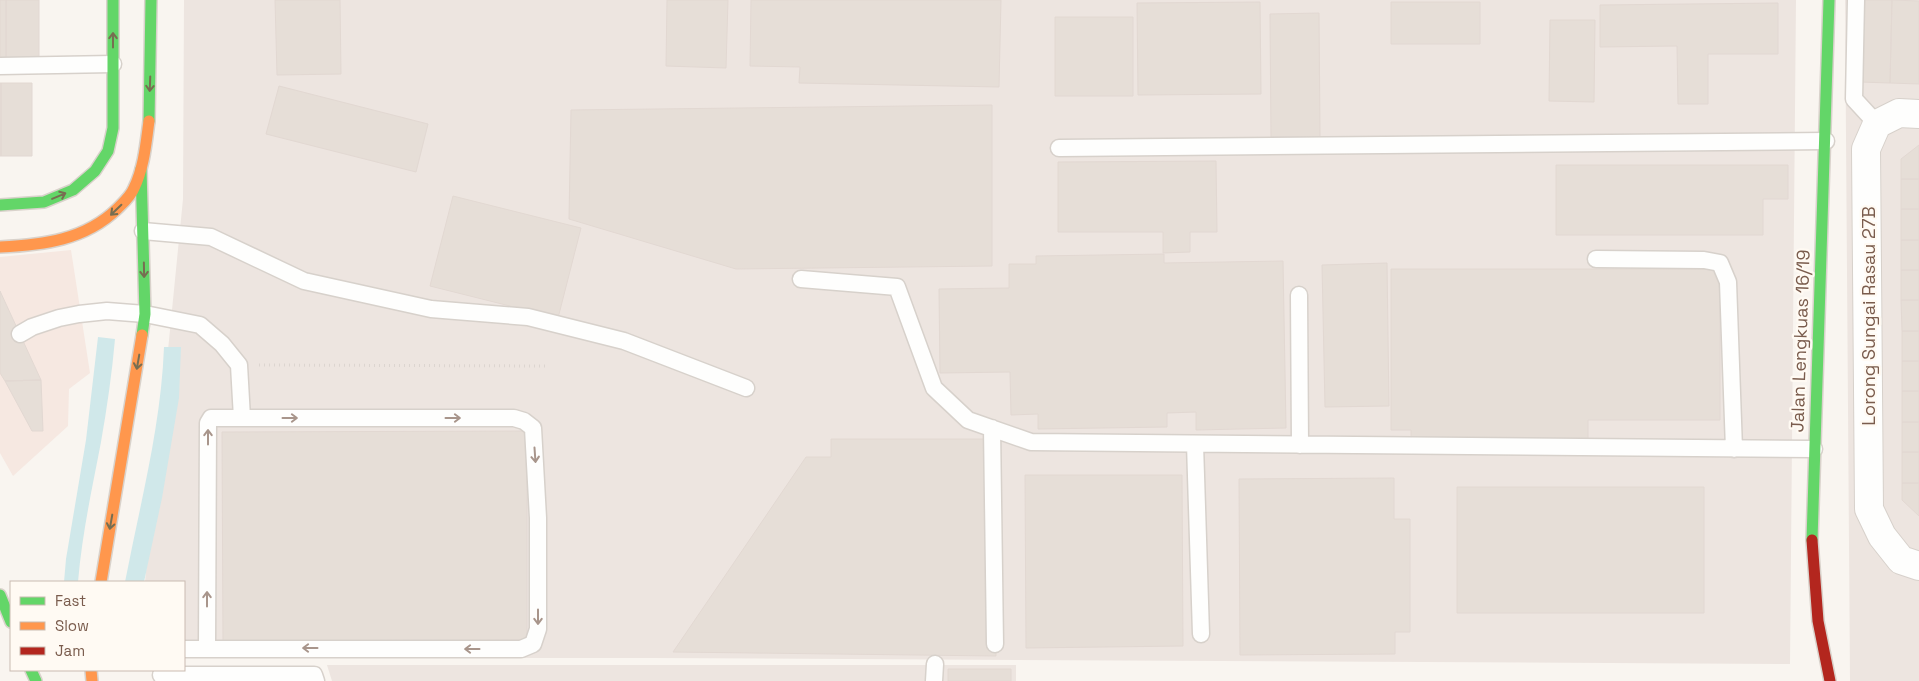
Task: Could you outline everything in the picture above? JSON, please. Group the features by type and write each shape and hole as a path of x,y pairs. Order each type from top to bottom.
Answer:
{"main road":[{"path":"6,205 44,202 74,190 95,171 108,151 113,128 113,0"},
{"path":"0,247 45,244 71,238 115,212 133,191 140,169 148,129 150,0"},
{"name":"Jalan Lengkuas 16/19","path":"1829,0 1812,552 1818,621 1830,681"},
{"path":"101,581 142,343 145,314 140,169"},
{"path":"0,595 10,620"}],"street":[{"path":"1877,124 1899,113 1919,114"},
{"name":"Lorong Sungai Rasau 27B","path":"1877,124 1866,149 1869,509 1882,536 1901,560 1919,566"}],"lane":[{"path":"1856,0 1854,98 1877,124"},
{"path":"0,66 113,64"},
{"path":"1059,148 1826,141"},
{"path":"143,231 211,237 304,281 431,309 528,317 624,342 746,388"},
{"path":"1596,259 1704,260 1720,263 1728,282 1734,449"},
{"path":"801,279 897,287 934,388 968,420 1031,442 1814,449"},
{"path":"1298,295 1300,444"},
{"path":"20,334 32,327 59,318 79,314 108,312 145,314 200,325 222,344 239,365 242,418"},
{"path":"185,648 521,649 532,644 538,629 538,518 533,428 524,421 514,418 211,418 208,423 207,648"},
{"path":"992,428 995,644"},
{"path":"1195,444 1201,634"},
{"path":"934,681 935,664"},
{"path":"161,675 314,675 316,681"}],"path":[{"path":"239,365 548,366"}],"shaded area":[{"path":"184,0 1796,0 1790,664 651,658 185,658 185,581 145,581 183,199"},
{"path":"1845,0 1919,0 1919,681 1850,681"},
{"path":"71,250 90,373 69,389 68,426 13,476 0,453 0,257"},
{"path":"327,665 1016,665 1016,681 332,681"}],"water":[{"path":"98,337 115,339 109,390 85,529 78,581 64,581 66,559 86,440"},
{"path":"164,347 181,347 179,398 162,498 144,581 125,581 149,465 162,377"}],"building":[{"path":"0,0 6,0 6,59 0,59"},
{"path":"6,0 39,0 39,59 6,59"},
{"path":"275,0 340,0 341,74 277,75"},
{"path":"667,0 728,0 726,68 666,66"},
{"path":"751,0 1001,0 999,87 799,83 800,67 750,66"},
{"path":"1862,0 1892,0 1890,83 1860,82"},
{"path":"1892,0 1919,1 1919,84 1890,83"},
{"path":"1260,2 1261,94 1138,95 1137,3"},
{"path":"1391,2 1480,2 1480,44 1391,44"},
{"path":"1778,3 1778,54 1708,54 1708,104 1678,104 1677,46 1600,47 1600,5"},
{"path":"1319,13 1320,137 1271,137 1270,14"},
{"path":"1055,17 1133,17 1133,96 1055,96"},
{"path":"1550,20 1595,20 1594,102 1549,101"},
{"path":"1,83 1,156 0,156"},
{"path":"1,83 32,83 32,156 1,156"},
{"path":"279,86 428,124 416,172 266,134"},
{"path":"992,105 992,266 736,269 569,219 571,110"},
{"path":"1919,145 1919,179 1901,179 1901,159"},
{"path":"1216,161 1217,232 1190,232 1190,252 1163,253 1163,232 1058,232 1058,162"},
{"path":"1556,165 1788,165 1788,199 1763,199 1763,235 1556,235"},
{"path":"1901,179 1919,179 1919,209 1901,209"},
{"path":"453,196 581,228 558,318 430,286"},
{"path":"1901,209 1919,209 1919,240 1901,240"},
{"path":"1901,240 1919,240 1919,270 1901,270"},
{"path":"1164,254 1164,263 1283,261 1286,428 1196,430 1196,412 1167,413 1167,427 1038,429 1038,414 1011,415 1010,372 940,373 939,289 1009,288 1009,264 1036,264 1036,256"},
{"path":"1387,263 1389,406 1325,407 1322,265"},
{"path":"1391,269 1720,269 1720,420 1588,420 1588,440 1411,440 1411,430 1391,430"},
{"path":"1901,270 1919,270 1919,300 1901,300"},
{"path":"0,291 41,380 5,381 0,373"},
{"path":"1901,300 1919,300 1919,331 1902,331"},
{"path":"1902,331 1919,331 1919,361 1902,361"},
{"path":"1902,361 1919,361 1919,391 1902,391"},
{"path":"41,380 43,431 32,431 5,381"},
{"path":"1902,391 1919,391 1919,422 1902,422"},
{"path":"1902,422 1919,422 1919,452 1902,452"},
{"path":"527,431 527,640 223,641 222,432"},
{"path":"831,439 995,439 996,656 673,652 806,457 831,457"},
{"path":"1902,452 1919,452 1919,483 1902,483"},
{"path":"1025,475 1182,475 1183,646 1026,648"},
{"path":"1394,478 1394,519 1410,519 1410,632 1395,632 1395,654 1240,655 1239,479"},
{"path":"1902,483 1919,483 1919,516 1902,500"},
{"path":"1457,487 1704,487 1704,613 1457,613"},
{"path":"948,669 1011,669 1011,681 948,681"}],"traffic: fast":[{"path":"0,205 44,202 73,190 95,171 108,151 113,128 113,0"},
{"path":"149,121 151,0"},
{"path":"1812,540 1829,0"},
{"path":"141,169 145,314 142,335"},
{"path":"0,595 10,620"},
{"path":"31,671 36,681"}],"traffic: slow":[{"path":"0,247 32,245 63,239 91,228 117,209 131,194 140,172 149,121"},
{"path":"101,581 142,335"},
{"path":"91,671 92,681"}],"traffic: jam":[{"path":"1812,540 1818,621 1830,681"}]}
